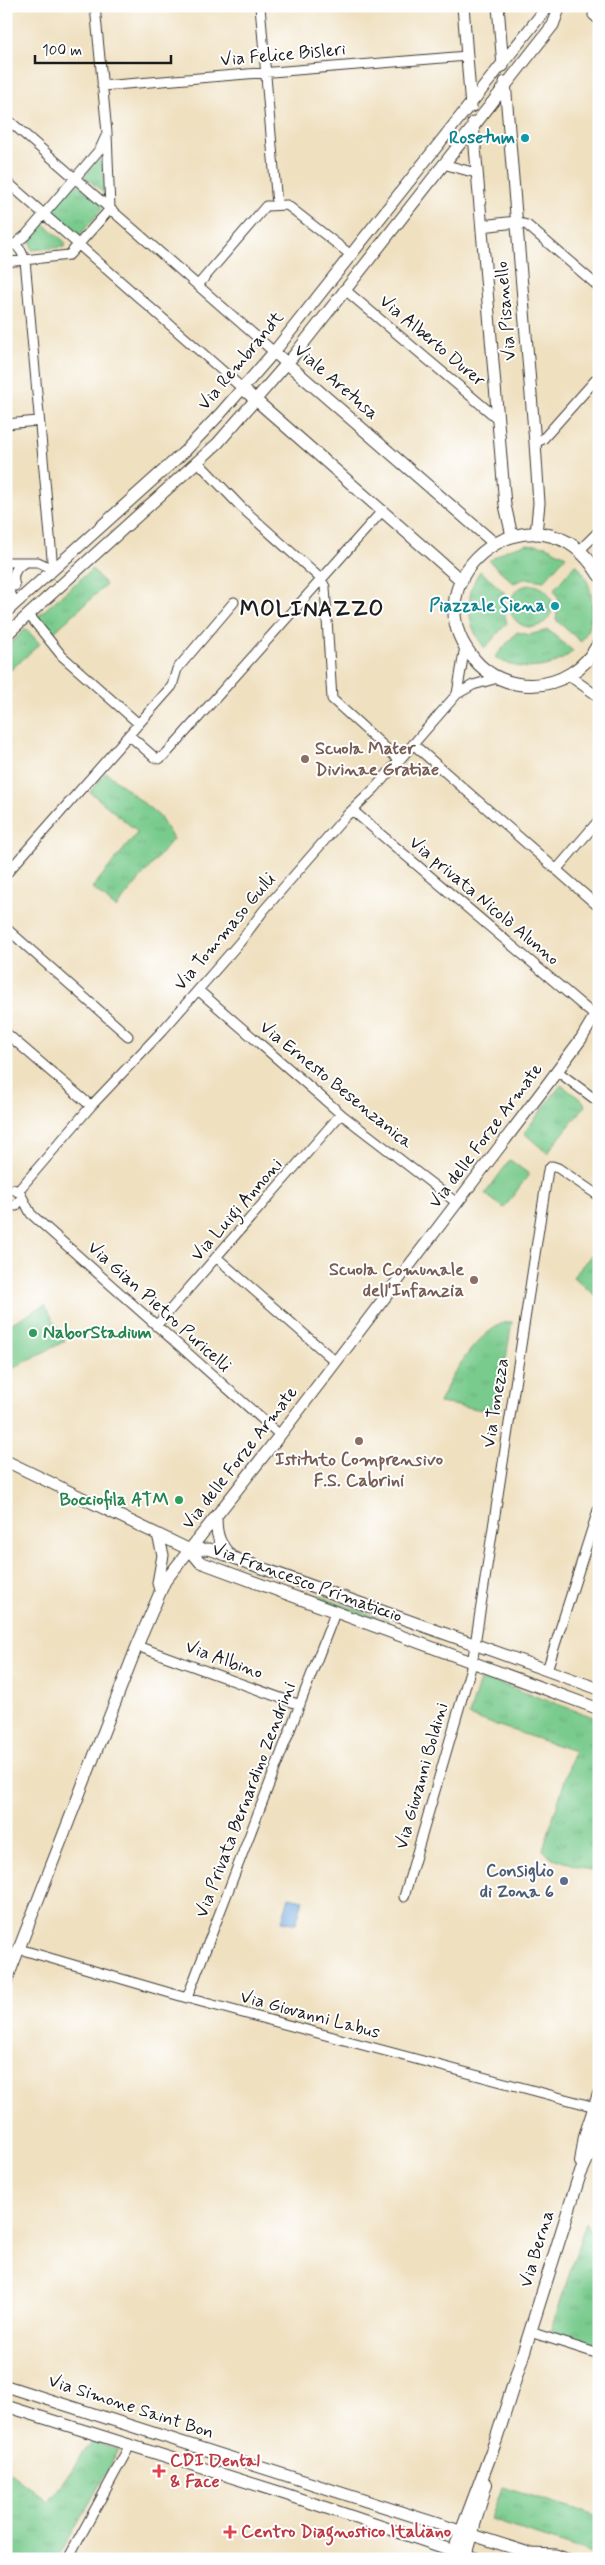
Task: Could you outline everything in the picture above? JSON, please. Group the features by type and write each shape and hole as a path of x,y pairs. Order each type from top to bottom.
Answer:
{"main road":[{"path":"599,575 579,551 562,540 536,534 512,536 494,543 476,558 462,581 456,610 458,628 465,646 483,668 498,678 516,684 535,685 554,682 594,662 599,643"},
{"name":"Via Berna","path":"579,2177 585,2136 596,2108 599,2094"},
{"name":"Via Berna","path":"465,2557 468,2533 530,2332 579,2177 599,2132"},
{"name":"Via Berna","path":"452,2554 468,2533"}],"street":[{"path":"6,262 66,256 80,245 110,209 107,134 95,6"},
{"path":"260,6 276,205"},
{"name":"Via Pisanello","path":"463,6 505,505 512,536"},
{"name":"Via Pisanello","path":"498,6 535,443 539,502 536,534"},
{"name":"Via Rembrandt","path":"6,612 185,451 242,388 274,352 544,11 553,6"},
{"name":"Via Rembrandt","path":"6,635 218,443 287,363 473,126 552,25 560,6"},
{"path":"595,6 593,15 599,20"},
{"name":"Via Felice Bisleri","path":"102,86 467,56"},
{"name":"Viale Aretusa","path":"6,118 494,543"},
{"path":"53,569 38,421 25,260 21,250 11,245 44,213 100,149 107,134"},
{"path":"443,164 476,174"},
{"path":"6,181 462,581"},
{"path":"198,285 266,206 287,205 351,255"},
{"path":"482,226 516,222 527,225 599,287"},
{"name":"Via Alberto Durer","path":"344,288 498,419"},
{"path":"535,443 543,439 599,376"},
{"path":"6,424 38,421"},
{"path":"197,461 241,507 320,579 324,587 333,702 399,760"},
{"path":"129,735 154,756 163,758 383,510"},
{"path":"579,551 599,531"},
{"path":"16,603 11,586 13,575 16,569 28,561"},
{"path":"6,562 38,562 53,569"},
{"path":"6,582 25,594"},
{"path":"6,874 172,686 180,665 234,602"},
{"path":"28,615 62,656 139,724"},
{"path":"457,694 465,646"},
{"path":"568,675 599,697"},
{"name":"Via Tommaso Gulli","path":"6,1206 16,1206 20,1195 91,1106 198,990 251,930 264,910 457,694 474,685 498,678"},
{"path":"414,744 599,907"},
{"name":"Via privata Nicolò Alunno","path":"352,810 597,1013"},
{"path":"557,869 599,820"},
{"path":"6,928 128,1036"},
{"name":"Via Ernesto Besenzanica","path":"198,990 341,1114 457,1203"},
{"name":"Via delle Forze Armate","path":"6,1982 160,1590 557,1071 597,1013"},
{"path":"6,1033 91,1106"},
{"path":"557,1071 598,1099"},
{"name":"Via Luigi Annoni","path":"156,1326 341,1114"},
{"name":"Via Tonezza","path":"472,1664 546,1174 552,1166 558,1168 599,1196"},
{"path":"6,1191 13,1189 20,1195"},
{"name":"Via Gian Pietro Puricelli","path":"20,1195 31,1214 280,1435"},
{"path":"216,1257 336,1362"},
{"path":"6,1461 190,1550"},
{"path":"546,1670 599,1507"},
{"path":"216,1518 216,1533 222,1547 233,1557"},
{"path":"158,1535 163,1554 158,1584 160,1590"},
{"name":"Via Francesco Primaticcio","path":"190,1550 209,1549 233,1557 475,1646 599,1689"},
{"name":"Via Francesco Primaticcio","path":"190,1550 200,1562 472,1664 599,1709"},
{"path":"291,1597 291,1588 298,1582"},
{"name":"Via Privata Bernardino Zendrini","path":"187,1998 335,1613"},
{"path":"390,1632 398,1625 396,1617"},
{"path":"405,1638 404,1628 413,1623"},
{"name":"Via Albino","path":"137,1646 300,1705"},
{"path":"501,1674 498,1667 499,1663 506,1657"},
{"name":"Via Giovanni Boldini","path":"404,1897 472,1664"},
{"name":"Via Giovanni Labus","path":"19,1949 187,1998 596,2108"},
{"path":"530,2332 599,2354"},
{"name":"Via Simone Saint Bon","path":"6,2386 468,2533 532,2556 556,2555 566,2559"},
{"name":"Via Simone Saint Bon","path":"6,2406 130,2447 285,2494 452,2554 478,2559"},
{"path":"68,2559 130,2447"},
{"path":"285,2494 291,2477"}],"green space":[{"path":"99,159 102,159 105,194 84,176"},
{"path":"78,184 102,205 101,210 80,235 75,236 51,215 52,210 73,185"},
{"path":"44,224 66,243 64,247 32,250 30,239"},
{"path":"527,544 546,546 566,556 544,581 526,578 514,583 489,561 508,549"},
{"path":"576,564 587,582 592,602 590,623 581,642 556,620 559,601 554,589"},
{"path":"92,569 106,585 52,634 37,617"},
{"path":"480,571 505,593 502,605 507,623 485,648 474,630 469,610 471,590"},
{"path":"531,585 546,591 552,606 546,621 531,627 516,621 510,606 516,591"},
{"path":"26,629 40,644 6,674 6,647"},
{"path":"548,630 573,651 555,663 535,668 514,666 495,657 517,632 529,635"},
{"path":"106,772 159,816 173,839 116,908 92,888 138,832 90,792"},
{"path":"561,1085 583,1101 585,1106 547,1153 524,1133"},
{"path":"510,1160 529,1174 504,1208 485,1194"},
{"path":"599,1248 599,1298 573,1277"},
{"name":"NaborStadium","path":"45,1305 65,1341 6,1372 6,1326"},
{"path":"505,1322 512,1322 497,1412 439,1403 458,1368 474,1346 494,1328"},
{"path":"308,1592 390,1622 391,1624 388,1626 306,1596"},
{"path":"481,1677 599,1719 599,1873 550,1857 543,1850 574,1751 469,1716"},
{"path":"586,2222 599,2245 599,2347 551,2331"},
{"path":"93,2440 119,2450 58,2559 6,2559 6,2470 48,2502"},
{"path":"502,2487 599,2516 599,2555 491,2520"}],"water":[{"path":"289,1897 303,1900 296,1924 282,1921"}],"place":[{"name":"Rosetum","path":"525,138"},
{"name":"Piazzale Siena","path":"555,606"},
{"name":"Scuola Mater Divinae Gratiae","path":"305,759"},
{"name":"Scuola Comunale dell'Infanzia","path":"474,1280"},
{"name":"NaborStadium","path":"33,1333"},
{"name":"Istituto Comprensivo F.S. Cabrini","path":"359,1441"},
{"name":"Bocciofila ATM","path":"179,1500"},
{"name":"Consiglio di Zona 6","path":"564,1881"},
{"name":"CDI Dental & Face","path":"159,2471"},
{"name":"Centro Diagnostico Italiano","path":"230,2532"}],"district":[{"name":"MOLINAZZO","path":"312,610"}]}
